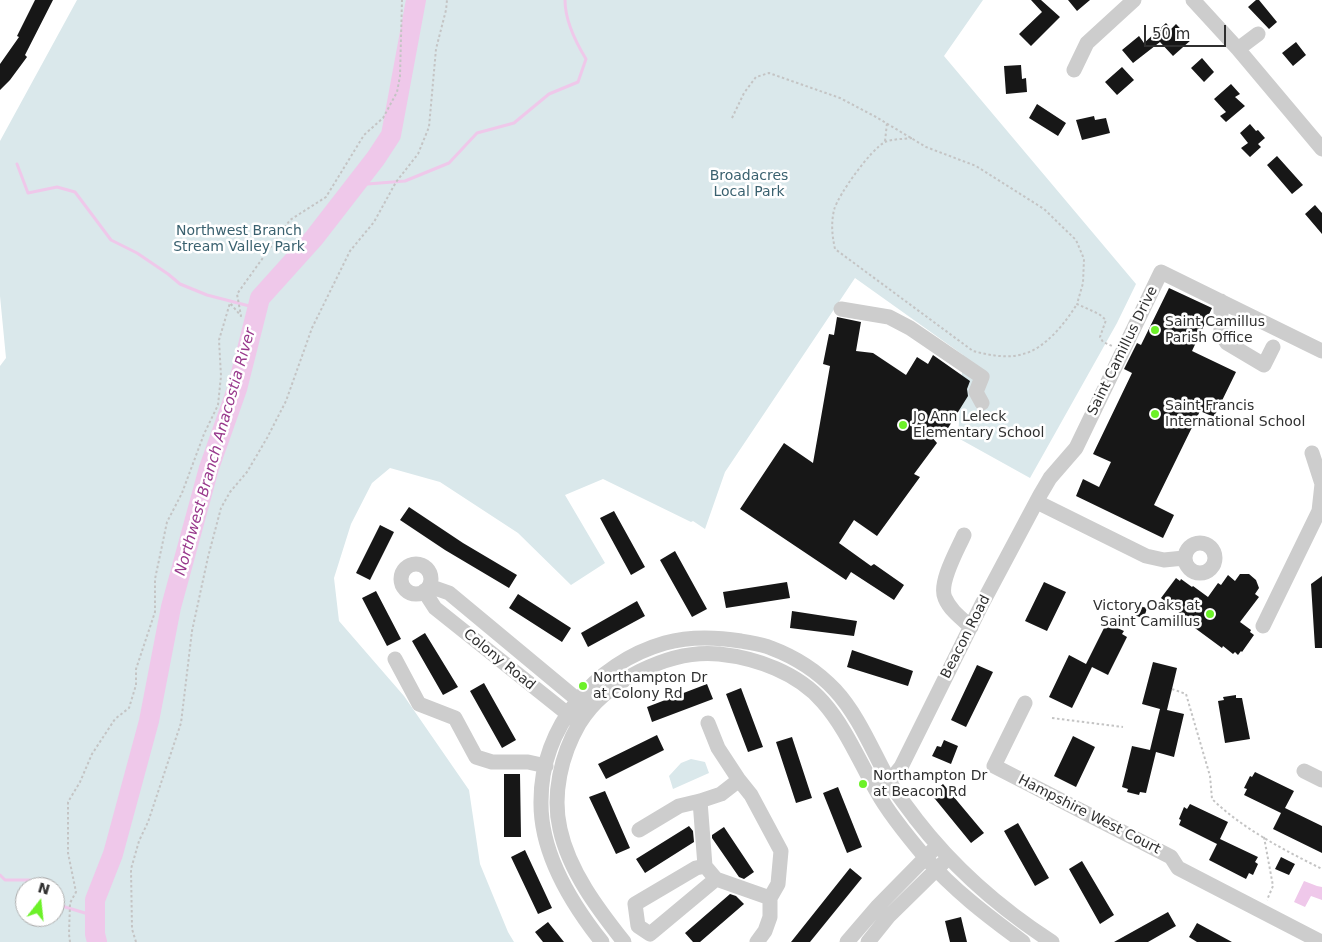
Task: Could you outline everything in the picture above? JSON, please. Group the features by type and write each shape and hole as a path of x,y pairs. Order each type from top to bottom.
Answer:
{"street":[{"path":"1074,70 1087,43 1134,0"},
{"path":"1193,0 1238,49 1322,149"},
{"path":"1238,49 1258,34"},
{"name":"Saint Camillus Drive","path":"1050,478 1076,448 1161,272 1322,351"},
{"path":"1220,301 1221,334 1227,343 1264,364 1273,347"},
{"path":"841,309 889,317 910,328 982,377 976,392 982,404"},
{"path":"1263,626 1319,511 1322,484 1312,453"},
{"name":"Beacon Road","path":"878,795 901,767 971,627 1050,478"},
{"path":"1037,502 1146,556 1164,560 1184,558"},
{"path":"964,535 941,581 944,596 953,611 971,627"},
{"name":"Colony Road","path":"580,723 435,608 426,588 448,593 590,710"},
{"path":"602,942 590,927 554,864 544,832 541,801 551,742 577,700 621,662 666,642 689,638 719,637 770,647 815,672 835,690 890,781 938,846 1015,916 1052,942"},
{"path":"709,638 710,654"},
{"path":"638,926 620,941 569,858 560,829 557,801 560,777 567,748 580,723 590,710 630,676 670,658 718,654 764,663 805,685 823,702 835,718 878,795 925,857 971,900 1023,942"},
{"path":"395,659 418,704 455,718 476,757 492,762 528,762 546,766"},
{"name":"Hampshire West Court","path":"1025,703 994,766 1171,857 1178,868 1322,942"},
{"path":"708,723 718,748 738,780 751,796 781,851 778,884 770,898 770,917 765,930 757,942"},
{"path":"1304,771 1322,780"},
{"path":"639,830 679,806 700,802 721,794 738,780"},
{"path":"700,802 706,866 716,880 770,898"},
{"path":"847,942 867,917 938,846"},
{"path":"868,942 888,917 949,858"},
{"path":"706,866 696,868 635,904 638,926 650,934 716,880"}],"path":[{"path":"70,942 70,903 76,892 68,853 68,802 80,782 92,754 115,720 129,708 136,685 136,669 154,612 155,580 167,522 182,493 204,434 218,405 221,376 219,340 230,303 241,316 237,294 290,220 326,196 364,135 383,118 397,92 400,76 402,0"},
{"path":"136,942 132,929 131,870 181,723 192,631 221,508 230,492 247,472 286,401 312,328 350,251 374,222 396,182 418,154 429,127 436,49 447,0"},
{"path":"732,118 744,93 756,77 769,73 840,98 887,123 912,138 926,147 976,166 1044,210 1076,240 1084,258 1083,283 1077,304 1066,322 1042,344 1024,354 1002,356 973,351 835,249 831,230 834,209 847,185 870,155 885,142 912,138"},
{"path":"885,142 887,123"},
{"path":"1077,304 1099,314 1106,320 1100,337 1103,342 1117,348"},
{"path":"1172,689 1186,694 1210,776 1212,799 1228,814 1264,837 1287,851 1322,868"},
{"path":"1052,718 1123,727"},
{"path":"1261,911 1273,886 1264,837"}],"green space":[{"name":"Northwest Branch Stream Valley Park","path":"77,0 983,0 944,56 1136,284 1117,323 1030,478 958,438 963,355 855,278 725,472 705,529 693,521 691,522 603,479 565,495 605,563 571,585 518,533 440,482 390,468 372,483 351,524 334,578 339,621 404,696 469,790 480,864 508,932 514,942 0,942 0,366 6,358 0,296 0,141"},
{"path":"691,759 705,762 709,773 673,789 669,776 681,763"}],"shaded area":[{"path":"1304,881 1322,887 1322,900 1311,896 1305,907 1294,902"}],"building":[{"path":"35,0 53,0 25,55 27,57 0,90 0,64 19,37 17,36"},
{"path":"1031,0 1041,0 1060,17 1031,46 1019,34 1042,12"},
{"path":"1068,0 1090,0 1077,11"},
{"path":"1256,0 1259,0 1277,22 1269,29 1248,7"},
{"path":"1166,23 1171,29 1176,24 1191,40 1173,56 1160,42 1133,63 1122,50 1139,36 1144,43"},
{"path":"1296,42 1306,55 1293,66 1282,53"},
{"path":"1202,58 1214,72 1204,82 1191,68"},
{"path":"1021,65 1022,79 1026,78 1027,92 1006,94 1004,66"},
{"path":"1122,67 1134,80 1117,95 1105,82"},
{"path":"1231,84 1240,94 1235,97 1245,106 1226,122 1220,116 1226,112 1214,99"},
{"path":"1037,104 1066,123 1058,136 1029,118"},
{"path":"1094,116 1095,120 1106,118 1110,133 1082,140 1076,120"},
{"path":"1250,124 1265,138 1258,144 1261,147 1250,157 1241,148 1248,143 1240,133"},
{"path":"1277,156 1303,185 1292,194 1267,165"},
{"path":"1315,205 1322,213 1322,234 1305,214"},
{"name":"Saint Francis International School","path":"1169,288 1212,308 1192,351 1236,372 1214,417 1200,411 1154,505 1174,515 1163,538 1076,496 1083,479 1099,487 1111,462 1093,454 1132,373 1124,369 1137,343 1141,345"},
{"path":"837,317 861,322 856,351 873,353 906,375 917,357 928,364 933,355 970,381 967,389 968,396 945,433 925,429 937,443 914,474 920,477 877,536 854,520 839,543 871,566 874,564 904,585 894,600 851,572 846,580 740,509 784,443 813,463 830,366 823,364 829,334 834,335"},
{"path":"409,507 463,543 517,575 509,588 445,550 400,520"},
{"path":"614,511 645,567 631,575 600,518"},
{"path":"380,525 394,532 370,580 356,573"},
{"path":"675,551 707,609 692,617 660,560"},
{"name":"Victory Oaks at Saint Camillus","path":"1240,574 1249,574 1256,580 1259,588 1255,594 1259,597 1240,622 1251,630 1250,632 1254,635 1238,655 1235,652 1233,654 1223,646 1222,648 1184,620 1189,621 1161,598 1176,578 1193,586 1208,597 1218,583 1221,585 1228,575 1235,581"},
{"path":"1322,576 1322,648 1315,648 1311,584"},
{"path":"787,582 790,598 726,608 723,592"},
{"path":"1044,582 1066,592 1047,631 1025,621"},
{"path":"376,591 401,639 387,646 362,598"},
{"path":"518,594 571,628 562,642 509,608"},
{"path":"637,601 645,616 588,647 581,633"},
{"path":"1139,606 1147,608 1144,618 1136,616"},
{"path":"792,611 857,621 854,636 790,628"},
{"path":"1111,625 1124,631 1122,634 1127,637 1108,675 1092,667 1072,708 1049,697 1069,655 1086,664 1105,626 1110,628"},
{"path":"425,633 458,687 443,695 412,641"},
{"path":"852,650 913,671 908,686 847,667"},
{"path":"1153,662 1177,668 1167,710 1184,714 1174,757 1156,752 1146,793 1140,792 1139,795 1127,792 1128,789 1122,787 1132,746 1150,750 1160,709 1142,704"},
{"path":"977,665 993,672 966,727 951,720"},
{"path":"484,683 516,740 502,748 470,691"},
{"path":"707,684 713,699 652,722 647,707"},
{"path":"741,688 763,747 748,752 726,694"},
{"path":"1236,695 1236,698 1242,698 1250,739 1225,743 1218,701 1224,700 1223,697"},
{"path":"657,735 664,750 606,779 598,764"},
{"path":"1073,736 1095,747 1076,787 1054,776"},
{"path":"792,737 812,798 796,803 776,742"},
{"path":"944,740 958,746 951,764 932,756 937,746 941,747"},
{"path":"1255,772 1294,791 1285,808 1322,826 1322,853 1273,829 1281,813 1244,795 1247,789 1244,788 1250,776 1252,777"},
{"path":"504,774 520,774 521,837 504,837"},
{"path":"943,784 984,833 971,843 931,794"},
{"path":"838,787 862,847 847,853 823,793"},
{"path":"605,791 630,848 616,854 589,797"},
{"path":"1190,804 1228,822 1220,839 1258,857 1255,862 1258,864 1253,875 1249,873 1246,879 1209,860 1217,844 1179,825 1181,820 1179,819 1184,807 1187,809"},
{"path":"1018,823 1049,878 1035,886 1004,831"},
{"path":"689,826 693,831 694,842 645,873 636,859"},
{"path":"724,827 754,872 744,879 739,877 712,838 712,835"},
{"path":"525,850 552,908 538,914 511,857"},
{"path":"1281,857 1295,864 1289,875 1275,869"},
{"path":"1082,861 1114,915 1100,924 1069,869"},
{"path":"850,868 862,878 810,942 791,942"},
{"path":"730,894 736,896 744,904 700,942 693,942 685,933"},
{"path":"1168,912 1176,926 1148,942 1114,942"},
{"path":"961,917 967,942 950,942 945,921"},
{"path":"548,922 564,942 543,942 535,932"},
{"path":"1197,923 1232,942 1197,942 1189,937"}],"waterway":[{"name":"Northwest Branch Anacostia River","path":"97,942 95,934 95,900 113,854 149,721 171,607 209,468 237,389 260,298 314,238 376,158 391,135 416,0"},
{"path":"355,185 405,181 449,163 477,133 514,123 549,94 578,82 586,59 571,31 565,8 565,0"},
{"path":"17,164 28,193 57,187 75,192 111,240 137,253 180,284 207,295 257,308"},
{"path":"0,875 5,880 15,880"},
{"path":"65,907 95,916"}],"place":[{"name":"Saint Camillus Parish Office","path":"1155,330"},
{"name":"Saint Francis International School","path":"1155,414"},
{"name":"Jo Ann Leleck Elementary School","path":"903,425"},
{"name":"Victory Oaks at Saint Camillus","path":"1210,614"},
{"name":"Northampton Dr at Colony Rd","path":"583,686"},
{"name":"Northampton Dr at Beacon Rd","path":"863,784"}],"park label":[{"name":"Broadacres Local Park","path":"749,184"}]}
